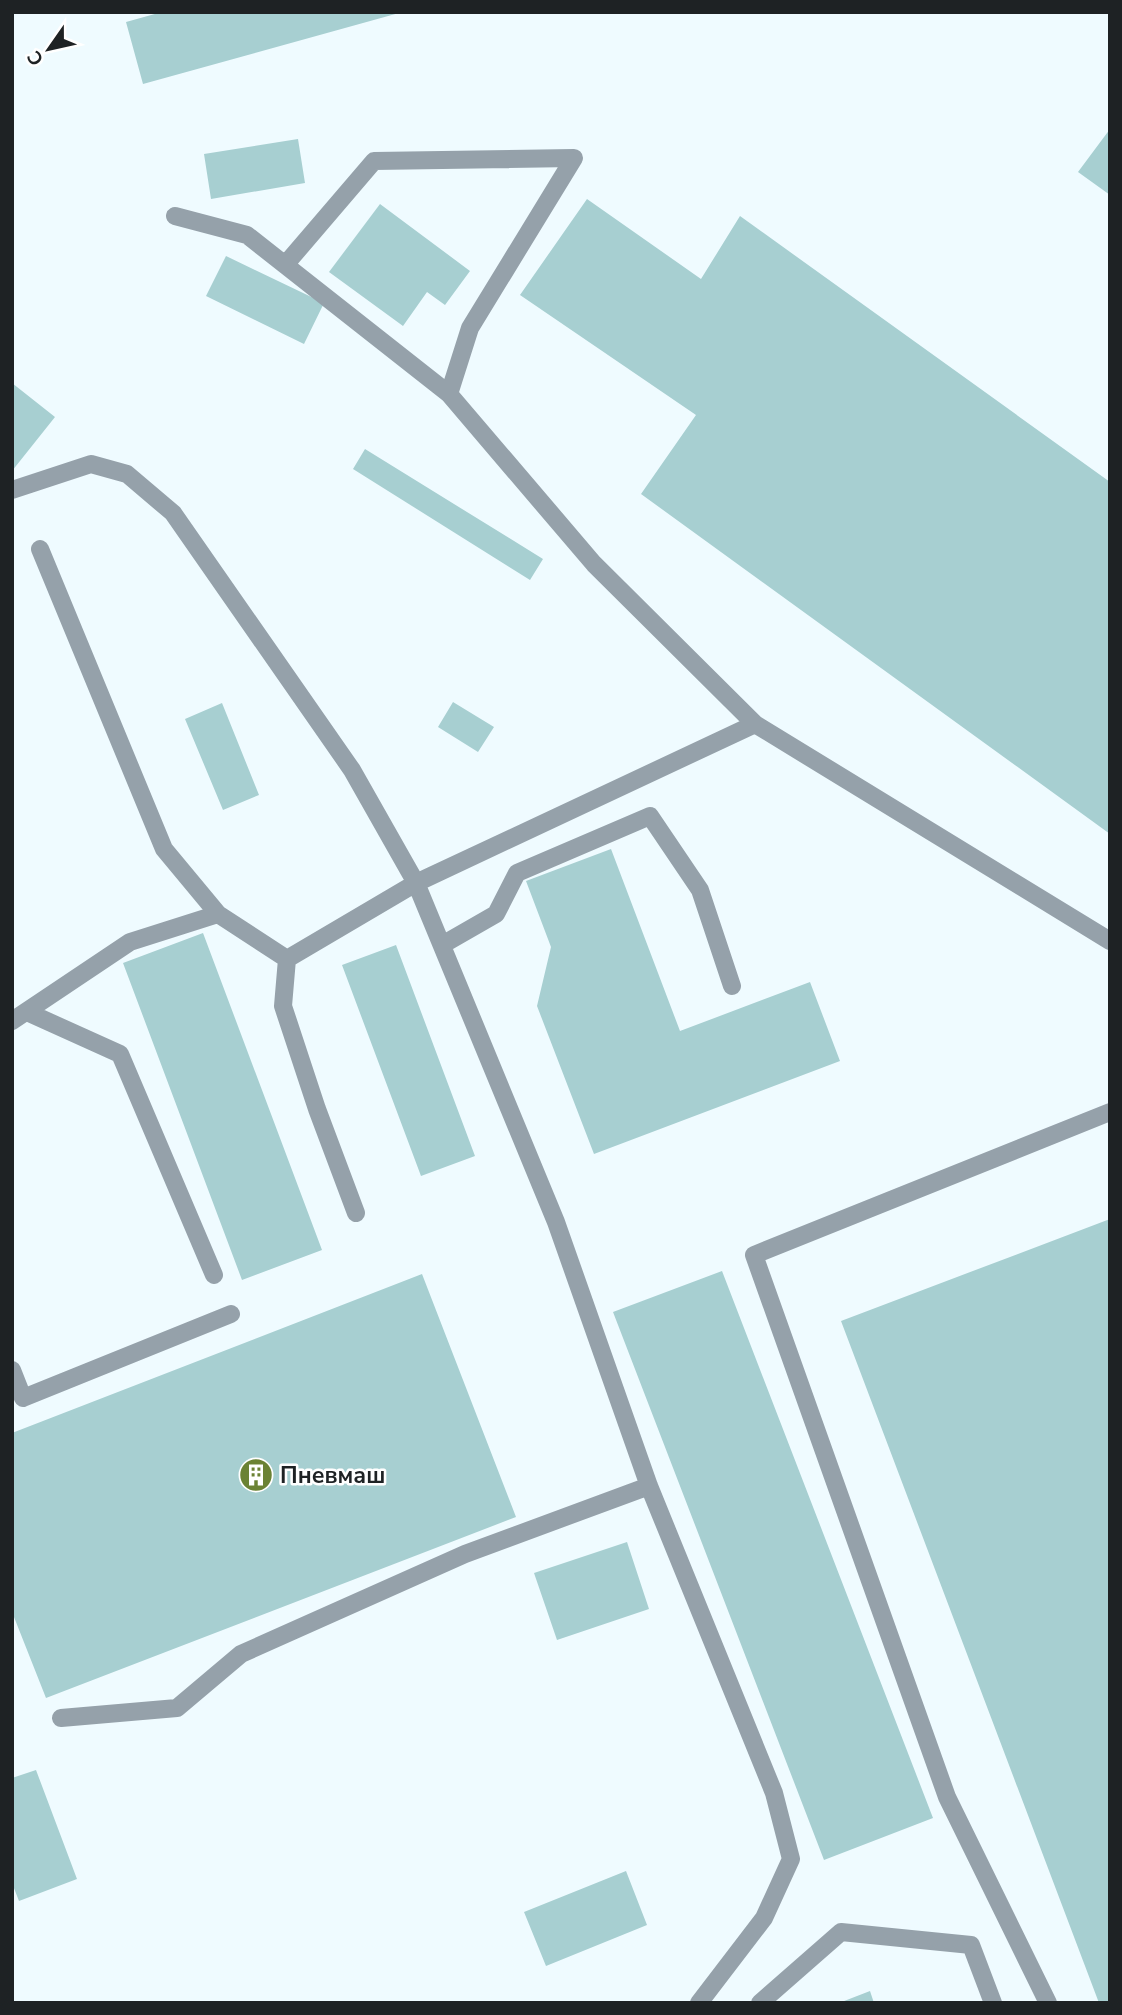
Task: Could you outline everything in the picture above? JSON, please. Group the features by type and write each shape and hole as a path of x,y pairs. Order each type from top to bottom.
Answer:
{"lane":[{"path":"285,265 374,161 574,158 470,328 449,394"},
{"path":"174,216 247,235 449,394 594,564 755,723 1110,941"},
{"path":"12,490 91,464 127,474 173,513 352,770 416,883 555,1223 649,1486 774,1793 791,1859 764,1919 699,2003"},
{"path":"40,549 164,849 218,914 287,959"},
{"path":"287,959 416,883 755,723"},
{"path":"442,945 496,914 517,873 650,816 700,890 732,986"},
{"path":"19,1016 130,943 218,914"},
{"path":"287,959 283,1006 317,1109 356,1213"},
{"path":"19,1016 120,1054 215,1275"},
{"path":"1048,2003 947,1797 754,1255 1110,1112"},
{"path":"12,1370 23,1398 230,1314"},
{"path":"61,1718 177,1708 241,1654 465,1554 649,1486"},
{"path":"760,2003 841,1932 971,1945 993,2003"}],"building":[{"path":"162,12 399,13 143,84 126,22"},
{"path":"1110,129 1110,195 1078,172"},
{"path":"298,139 305,183 211,199 204,154"},
{"path":"587,199 701,279 740,216 1110,482 1110,834 641,494 696,415 520,295"},
{"path":"380,204 470,271 445,305 427,292 403,326 329,272"},
{"path":"226,256 324,303 304,344 206,296"},
{"path":"12,383 55,417 12,471"},
{"path":"365,449 543,559 530,580 353,469"},
{"path":"453,702 494,727 478,752 438,727"},
{"path":"222,703 259,795 223,810 185,719"},
{"path":"611,849 680,1031 810,982 840,1061 594,1154 537,1006 551,947 526,881"},
{"path":"203,933 322,1250 242,1280 123,963"},
{"path":"396,945 475,1156 421,1176 342,965"},
{"path":"1110,1219 1110,2003 1099,2003 841,1321"},
{"path":"722,1271 933,1818 824,1860 613,1312"},
{"name":"Пневмаш","path":"422,1274 516,1517 46,1698 12,1612 12,1433"},
{"path":"627,1542 649,1609 557,1640 534,1573"},
{"path":"36,1770 77,1879 19,1901 12,1883 12,1778"},
{"path":"626,1871 647,1925 546,1966 524,1912"},
{"path":"870,1991 874,2003 839,2003"}],"place":[{"name":"Пневмаш","path":"256,1475"}]}
